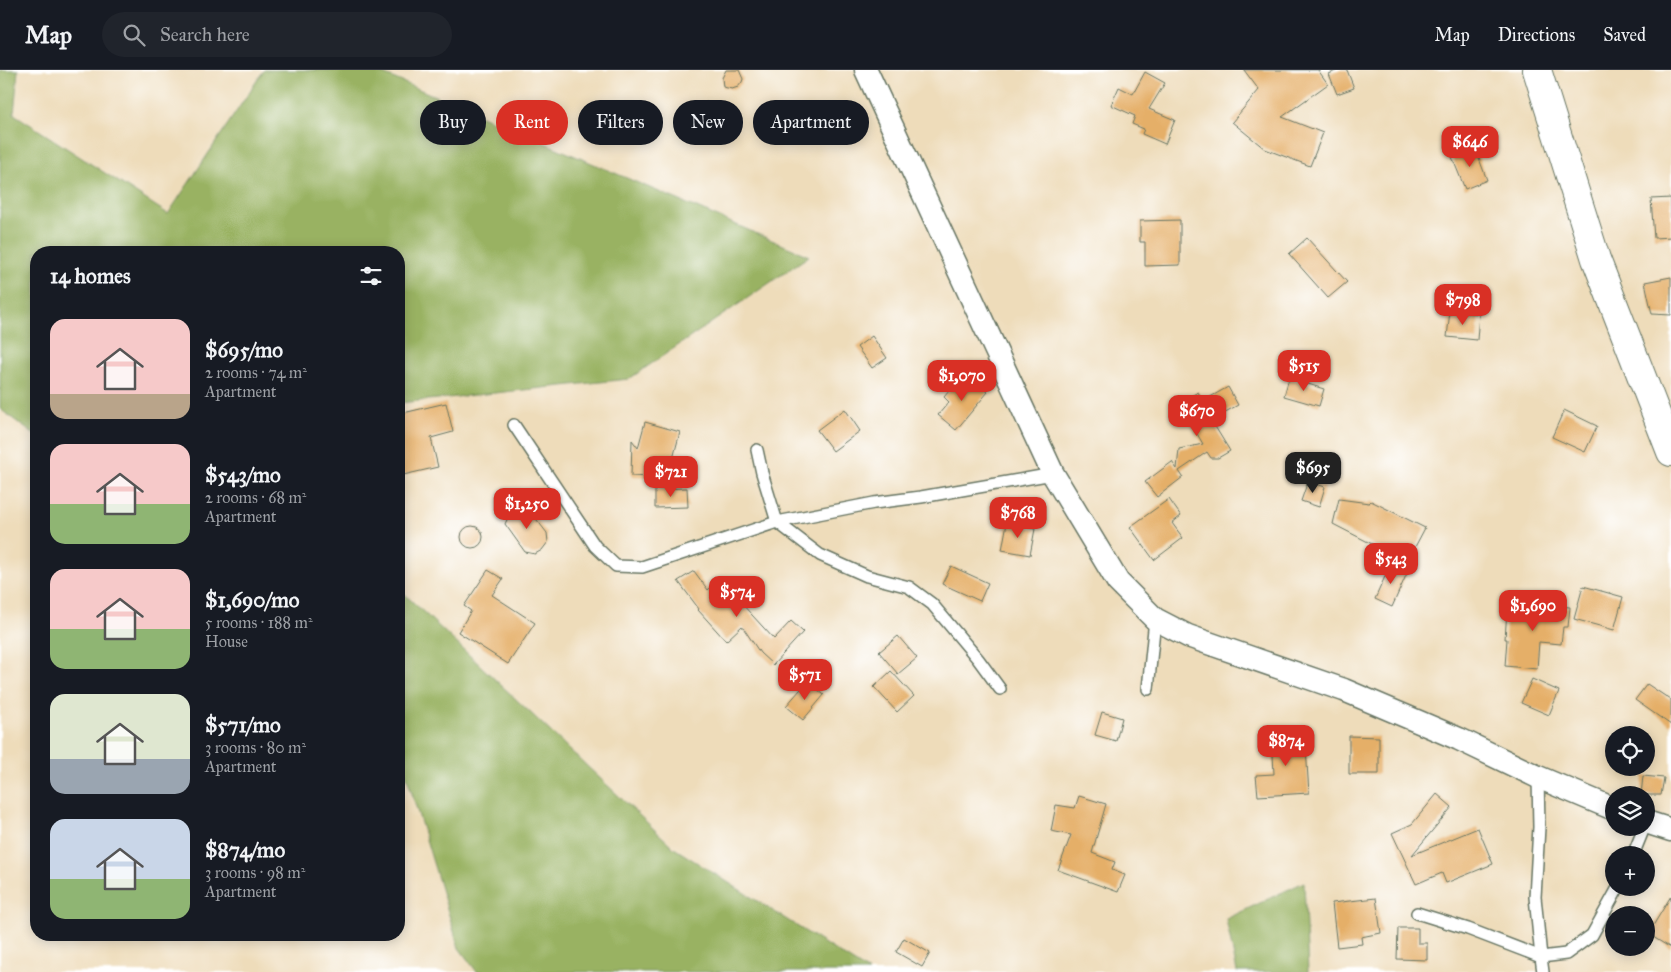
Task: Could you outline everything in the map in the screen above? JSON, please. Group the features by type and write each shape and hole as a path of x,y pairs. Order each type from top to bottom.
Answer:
{"street":[{"path":"866,70 1053,474 1118,582 1155,619 1188,636 1344,690 1459,739 1538,777 1605,804"},
{"path":"1537,70 1596,259 1668,435"},
{"path":"1655,825 1671,830"}],"lane":[{"path":"514,425 595,546 616,566 642,567 777,522 874,503 922,497 1053,474"},
{"path":"757,450 777,522 820,555 867,576 909,587 924,598 944,618 1000,688"},
{"path":"1148,689 1155,619"},
{"path":"1538,777 1539,827 1535,897 1543,972"},
{"path":"1417,913 1468,929 1541,957 1566,954 1592,935 1614,896"}],"green space":[{"path":"0,70 18,70 14,114 168,214 264,70 374,70 444,100 420,100 420,145 486,145 486,118 496,122 496,145 549,145 809,256 629,379 405,402 405,246 30,246 30,432 0,409"},
{"path":"405,595 674,848 869,972 477,972 459,948 405,771"},
{"path":"1304,882 1308,972 1237,972 1226,919"}],"building":[{"path":"726,70 739,70 743,79 738,87 732,89 723,87 722,78"},
{"path":"1244,70 1318,70 1328,84 1282,117 1323,133 1310,166 1265,149 1232,122 1259,90"},
{"path":"1338,70 1347,70 1354,88 1337,94 1329,74"},
{"path":"1145,72 1165,83 1149,109 1175,120 1165,144 1142,134 1144,129 1132,124 1135,116 1111,105 1119,87 1133,94"},
{"path":"1475,148 1487,180 1465,189 1452,157"},
{"path":"1671,198 1671,237 1654,238 1651,199"},
{"path":"1180,220 1180,265 1145,266 1145,242 1140,242 1140,221"},
{"path":"1307,238 1347,282 1328,298 1289,254"},
{"path":"1671,277 1671,315 1652,314 1645,282"},
{"path":"1450,311 1479,314 1477,340 1447,337"},
{"path":"872,336 887,358 872,368 857,347"},
{"path":"969,377 988,392 956,430 938,415 949,402 944,397 955,384 959,387"},
{"path":"1289,378 1324,389 1319,406 1284,396"},
{"path":"1228,387 1238,405 1211,420 1230,451 1218,458 1211,458 1207,452 1179,471 1183,477 1157,497 1145,482 1172,462 1177,469 1179,449 1203,444 1179,403 1198,392 1203,401"},
{"path":"446,403 453,432 431,438 438,467 405,475 405,413"},
{"path":"845,409 860,431 833,451 817,430"},
{"path":"1564,410 1597,426 1585,452 1552,437"},
{"path":"645,422 680,432 668,478 631,476 632,440 638,448"},
{"path":"1308,481 1325,487 1319,507 1301,501"},
{"path":"687,488 688,507 655,508 655,489"},
{"path":"1169,499 1181,516 1172,523 1183,538 1154,560 1130,527"},
{"path":"1339,499 1369,503 1371,501 1425,528 1407,562 1333,524"},
{"path":"520,506 530,511 547,533 548,542 542,550 535,554 525,552 505,524 511,511"},
{"path":"1007,523 1035,529 1030,555 1002,550"},
{"path":"472,526 480,529 483,537 480,545 472,548 464,545 461,537 464,529"},
{"path":"1391,563 1408,571 1392,607 1375,599"},
{"path":"951,566 988,583 980,601 942,584"},
{"path":"488,570 503,579 492,595 535,623 508,664 458,632 471,611 464,606"},
{"path":"694,571 708,590 719,579 774,639 791,621 803,632 773,665 760,653 742,626 726,641 698,610 678,581"},
{"path":"1583,586 1623,597 1614,630 1574,619"},
{"path":"1515,603 1570,607 1568,627 1563,627 1561,644 1539,642 1537,669 1505,666 1507,610 1515,610"},
{"path":"898,636 917,658 898,674 879,652"},
{"path":"891,671 914,696 897,712 874,687"},
{"path":"1532,679 1559,691 1549,715 1521,703"},
{"path":"808,681 824,695 803,720 786,706"},
{"path":"1647,684 1671,700 1671,725 1635,700"},
{"path":"1102,712 1122,718 1116,741 1095,735"},
{"path":"1305,733 1309,793 1258,796 1256,775 1274,774 1272,735"},
{"path":"1349,736 1379,737 1379,774 1349,774"},
{"path":"1643,776 1664,778 1661,795 1655,795 1655,786 1642,786"},
{"path":"1437,794 1452,807 1412,855 1478,828 1493,864 1446,883 1442,873 1416,884 1392,833 1412,824"},
{"path":"1079,796 1106,804 1092,853 1115,862 1112,870 1125,875 1118,892 1058,870 1071,835 1051,831 1056,805 1075,808"},
{"path":"1671,896 1671,948 1655,938 1655,922"},
{"path":"1376,898 1381,933 1361,937 1362,944 1337,947 1332,903"},
{"path":"1398,928 1418,928 1418,943 1427,943 1427,960 1397,959"},
{"path":"904,938 930,953 922,967 896,952"}]}
